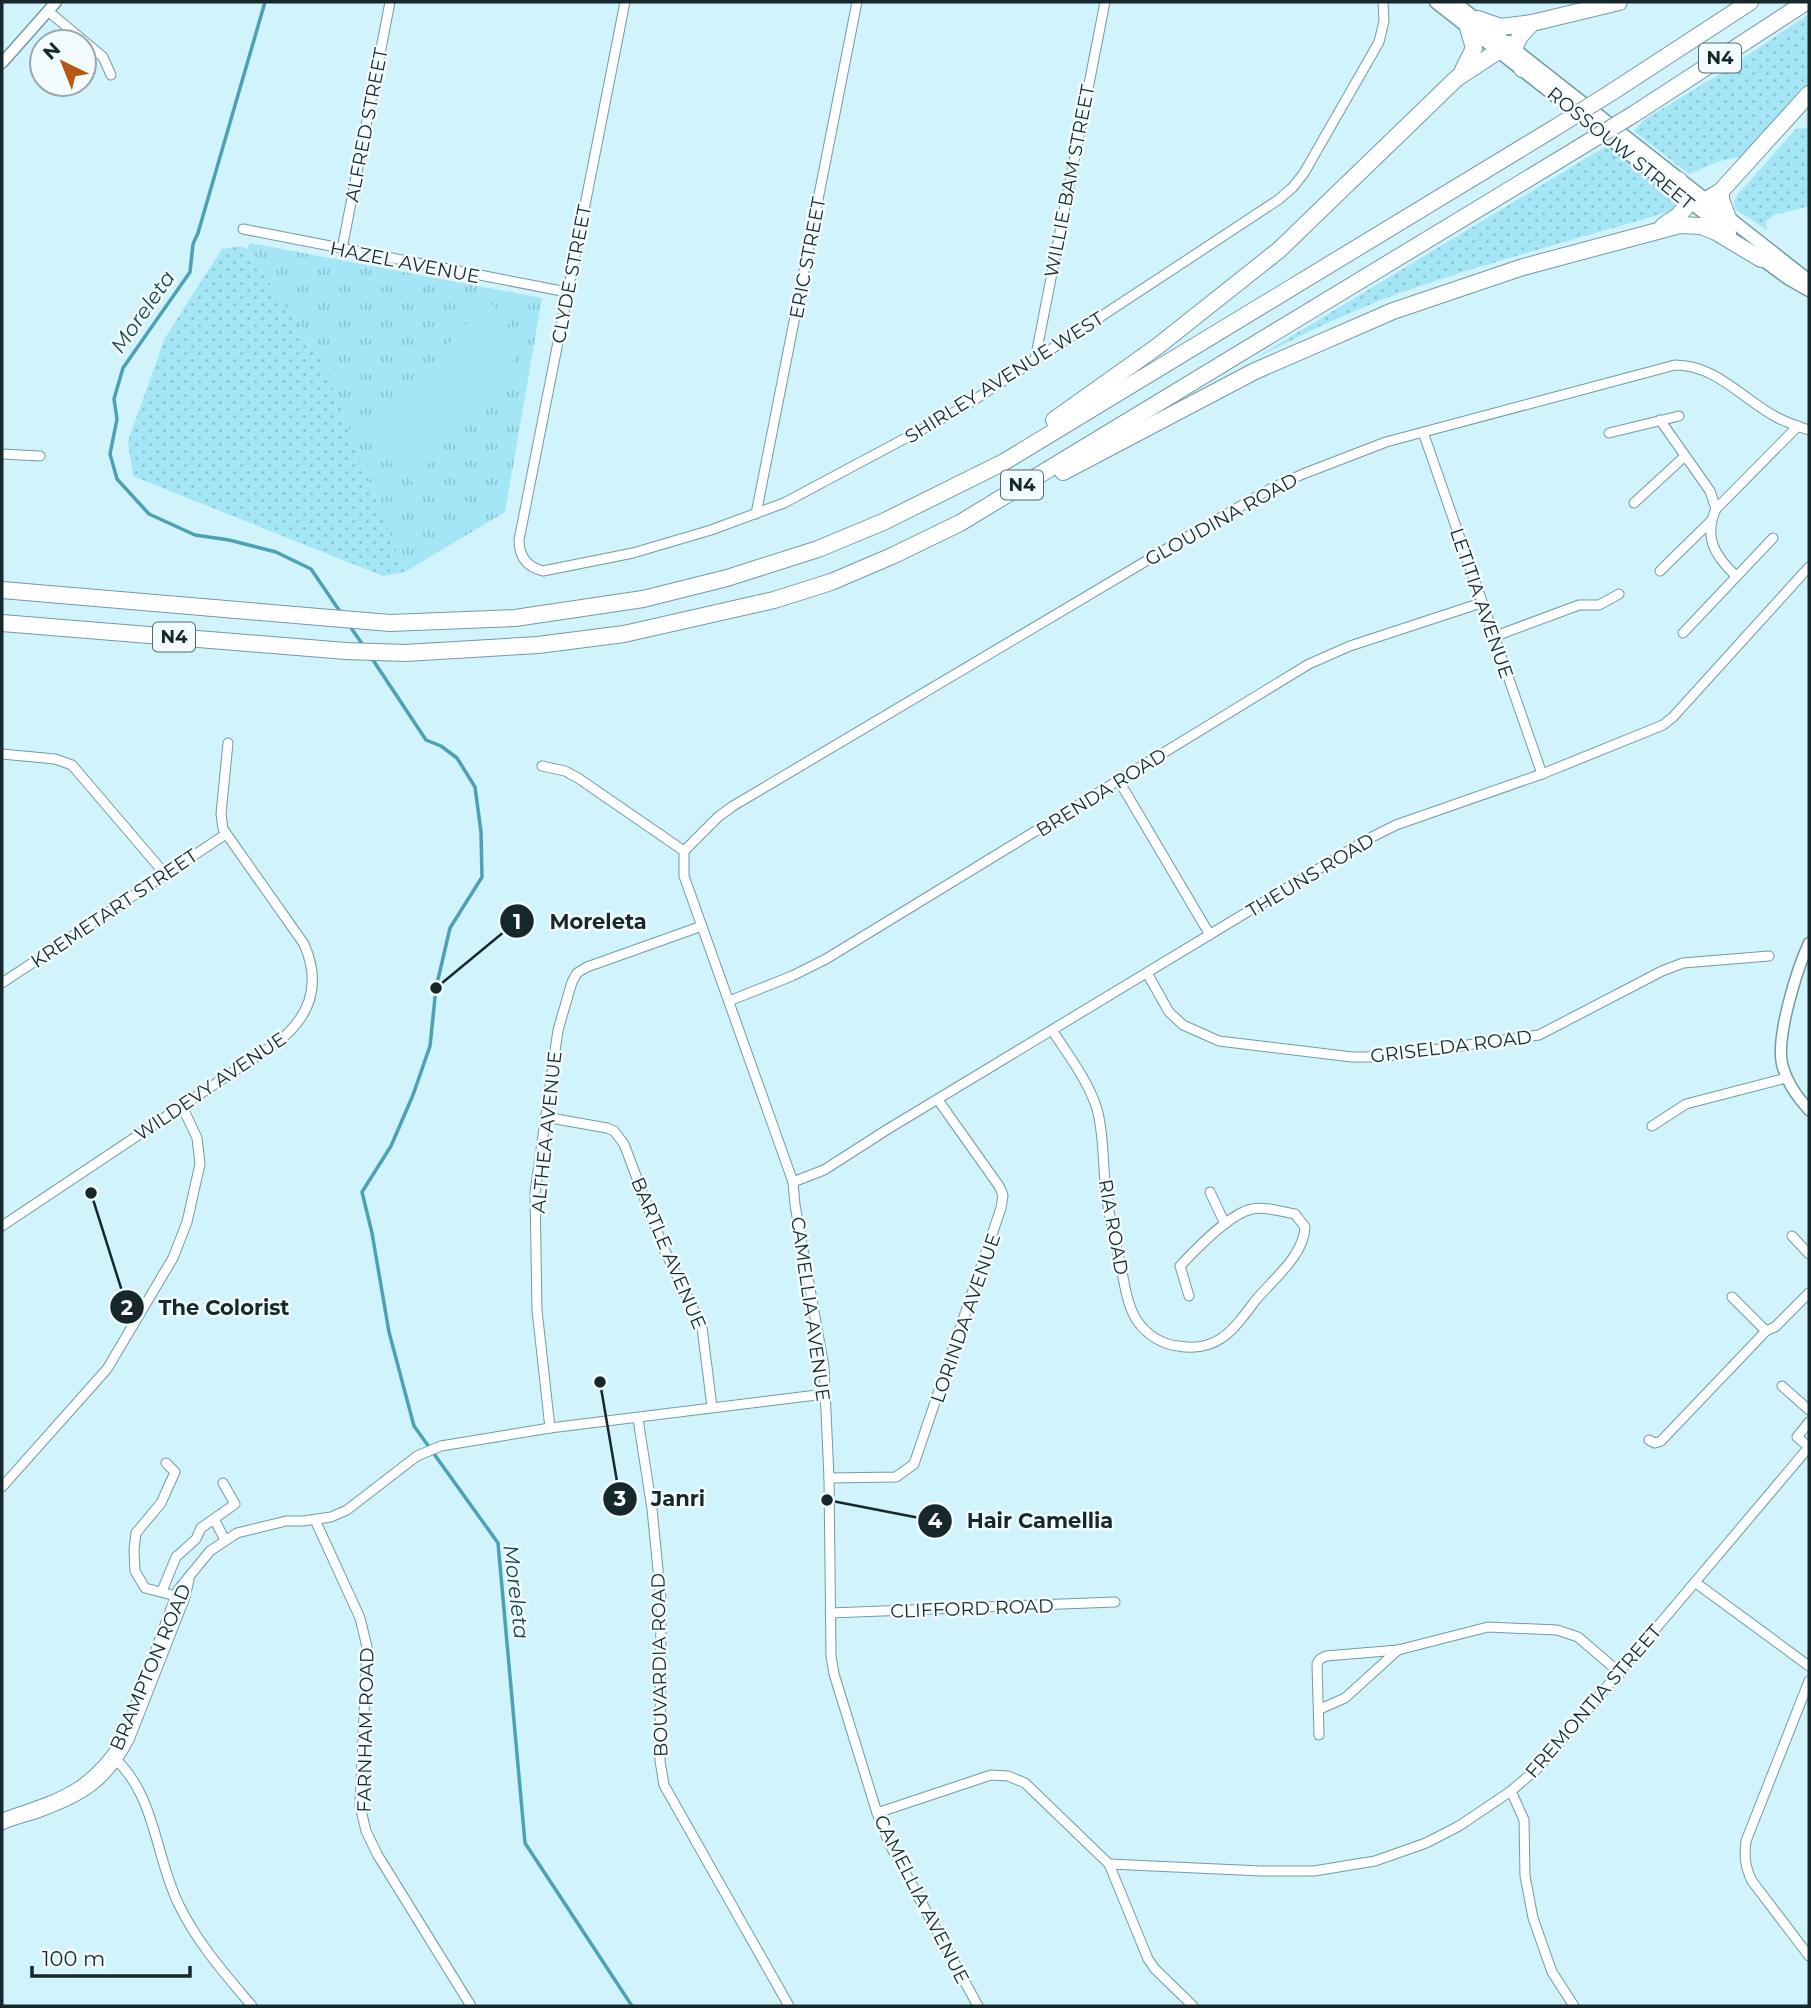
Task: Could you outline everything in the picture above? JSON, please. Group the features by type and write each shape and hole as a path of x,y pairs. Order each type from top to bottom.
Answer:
{"highway":[{"path":"1457,78 1472,54 1473,24 1501,27 1532,23 1619,2"},
{"name":"N4","path":"2,590 390,623 515,618 674,592 818,549 883,522 1003,461 1553,129 1750,2"},
{"name":"N4","path":"2,623 346,651 405,653 538,645 624,634 774,600 831,582 960,523 1634,114 1806,2"},
{"path":"1003,461 1081,400 1158,346 1279,250 1457,78 1507,47 1532,23"},
{"path":"1507,47 1522,69"},
{"path":"1654,230 1678,216 1689,203 1706,200 1721,191 1809,94"},
{"path":"1679,180 1689,203"},
{"path":"1721,191 1721,200 1728,218"},
{"path":"960,523 1037,486 1255,371 1341,332 1444,292 1654,230 1680,225 1701,226 1716,232 1761,259"}],"main road":[{"name":"ROSSOUW STREET","path":"1436,2 1507,47 1809,281"},
{"name":"ROSSOUW STREET","path":"1454,2 1473,24"},
{"name":"ROSSOUW STREET","path":"1522,69 1761,259 1809,290"}],"street":[{"path":"2,63 56,2"},
{"name":"ALFRED STREET","path":"342,249 390,2"},
{"name":"CLYDE STREET","path":"519,547 625,2"},
{"name":"ERIC STREET","path":"757,514 857,2"},
{"name":"WILLIE BAM STREET","path":"1035,359 1105,2"},
{"name":"SHIRLEY AVENUE WEST","path":"519,547 528,564 538,570 548,571 633,553 784,503 934,424 1288,191 1311,161 1366,66 1382,33 1385,16 1383,2"},
{"path":"48,11 103,57 111,75"},
{"name":"HAZEL AVENUE","path":"243,229 567,292"},
{"name":"GLOUDINA ROAD","path":"684,851 733,806 1006,643 1270,489 1378,444 1675,365 1694,367 1721,379 1777,418 1809,430"},
{"path":"1609,433 1679,416"},
{"path":"1660,420 1710,491 1716,509"},
{"path":"1660,571 1710,522 1716,509 1798,426"},
{"name":"LETITIA AVENUE","path":"1423,432 1542,774"},
{"path":"2,454 40,456"},
{"path":"1634,503 1685,456"},
{"path":"1710,522 1711,542 1725,565 1736,576"},
{"path":"1683,633 1773,538"},
{"name":"THEUNS ROAD","path":"793,1182 824,1170 1368,839 1396,825 1542,774 1663,725 1809,567"},
{"path":"1493,637 1579,606 1599,606 1619,594"},
{"name":"BRENDA ROAD","path":"729,1000 792,976 826,959 1310,664 1350,646 1481,603"},
{"path":"226,834 221,821 228,743"},
{"path":"2,754 55,759 72,765 165,874"},
{"path":"542,766 565,771 578,778 684,851"},
{"path":"1119,781 1210,935"},
{"name":"KREMETART STREET","path":"2,982 226,834"},
{"name":"WILDEVY AVENUE","path":"2,1226 287,1035 302,1018 310,998 311,965 304,944 226,834"},
{"name":"CAMELLIA AVENUE","path":"684,851 684,876 793,1182 824,1367 829,1478 831,1656 839,1692 889,1843 978,2006"},
{"name":"ALTHEA AVENUE","path":"550,1428 537,1310 536,1181 558,1030 572,982 577,973 591,965 702,926"},
{"path":"1809,943 1802,957 1784,1027 1781,1055 1786,1078 1809,1110"},
{"name":"GRISELDA ROAD","path":"1147,973 1169,1012 1183,1025 1213,1039 1352,1057 1381,1057 1539,1035 1662,971 1683,963 1769,956"},
{"name":"RIA ROAD","path":"1052,1030 1089,1088 1097,1109 1107,1198 1128,1303 1139,1324 1153,1337 1169,1345 1204,1347 1236,1328 1290,1261 1303,1239 1305,1230 1295,1214 1259,1208 1245,1211 1226,1224"},
{"path":"1652,1126 1686,1104 1786,1078"},
{"name":"LORINDA AVENUE","path":"829,1478 896,1477 914,1464 1001,1208 1003,1195 999,1186 937,1100"},
{"path":"2,1487 107,1369 127,1340 173,1258 187,1222 200,1164 197,1138 182,1106"},
{"name":"BARTLE AVENUE","path":"545,1117 607,1128 614,1131 624,1144 663,1247 702,1328 712,1407"},
{"path":"1189,1296 1180,1266 1226,1224 1210,1192"},
{"path":"1792,1236 1809,1254"},
{"path":"1649,1440 1655,1443 1661,1441 1766,1331 1775,1326 1809,1293"},
{"path":"1732,1297 1766,1331"},
{"path":"1782,1386 1809,1410"},
{"name":"BRAMPTON ROAD","path":"115,1759 176,1596 192,1571 210,1551 225,1540 257,1526 314,1520 347,1510 427,1450 550,1428 825,1394"},
{"name":"BOUVARDIA ROAD","path":"638,1419 652,1509 661,1600 661,1773 664,1785 789,2006"},
{"path":"1809,1422 1797,1437 1809,1447"},
{"name":"FREMONTIA STREET","path":"1109,1864 1314,1871 1375,1861 1426,1843 1460,1826 1511,1791 1539,1767 1809,1447"},
{"path":"166,1463 175,1472 161,1503 136,1533 135,1571 141,1584 150,1590 176,1596"},
{"path":"162,1591 176,1557 195,1539 201,1528 235,1504 223,1483"},
{"path":"214,1519 225,1540"},
{"name":"FARNHAM ROAD","path":"314,1520 360,1618 367,1647 360,1806 364,1824 377,1854 471,2006"},
{"name":"BRAMPTON ROAD","path":"115,1759 134,1728 185,1597 192,1571"},
{"path":"1696,1583 1809,1666"},
{"name":"CLIFFORD ROAD","path":"830,1613 1115,1602"},
{"path":"1319,1735 1317,1664 1326,1656 1398,1650 1484,1628 1557,1630 1578,1637 1620,1673"},
{"path":"1320,1709 1345,1698 1398,1650"},
{"path":"1809,1681 1744,1852 1745,1868 1752,1881 1809,1956"},
{"path":"2,1818 66,1795 115,1759"},
{"path":"2,1825 70,1801 104,1778 115,1759"},
{"name":"BRAMPTON ROAD","path":"115,1759 135,1780 145,1801 163,1865 178,1904 198,1941 252,2006"},
{"path":"877,1813 991,1775 1008,1776 1025,1783 1109,1864 1148,1959 1193,2006"},
{"path":"1511,1791 1524,1820 1525,1876 1533,1918 1552,1972 1574,2006"}],"green space":[{"path":"1809,14 1809,86 1744,156 1720,161 1689,174 1634,131 1644,120 1718,75"},
{"path":"1809,127 1809,206 1774,215 1765,222 1767,230 1735,209 1734,202 1738,194 1796,129"},
{"path":"1608,145 1678,200 1680,203 1674,210 1408,290 1329,322 1252,360"},
{"path":"250,243 542,298 505,512 405,572 324,364 247,249"},
{"path":"240,246 247,249 324,364 405,572 383,576 133,476 128,441 165,338 222,249"},
{"path":"487,301 510,321 505,328 526,345 413,482 365,439"}],"waterway":[{"name":"Moreleta","path":"265,2 193,244 190,272 123,368 114,399 117,419 110,454 117,479 149,514 195,535 276,552 311,569 341,613"},
{"name":"Moreleta","path":"349,625 363,645"},
{"name":"Moreleta","path":"371,657 426,740 441,746 457,758 475,787 481,832 482,877 450,928 436,988 430,1046 391,1146 362,1192 389,1332 414,1426 498,1543 525,1843 632,2006"}],"place":[{"name":"Moreleta","path":"436,988"},
{"name":"The Colorist","path":"91,1193"},
{"name":"Janri","path":"600,1382"},
{"name":"Hair Camellia","path":"827,1500"}]}
